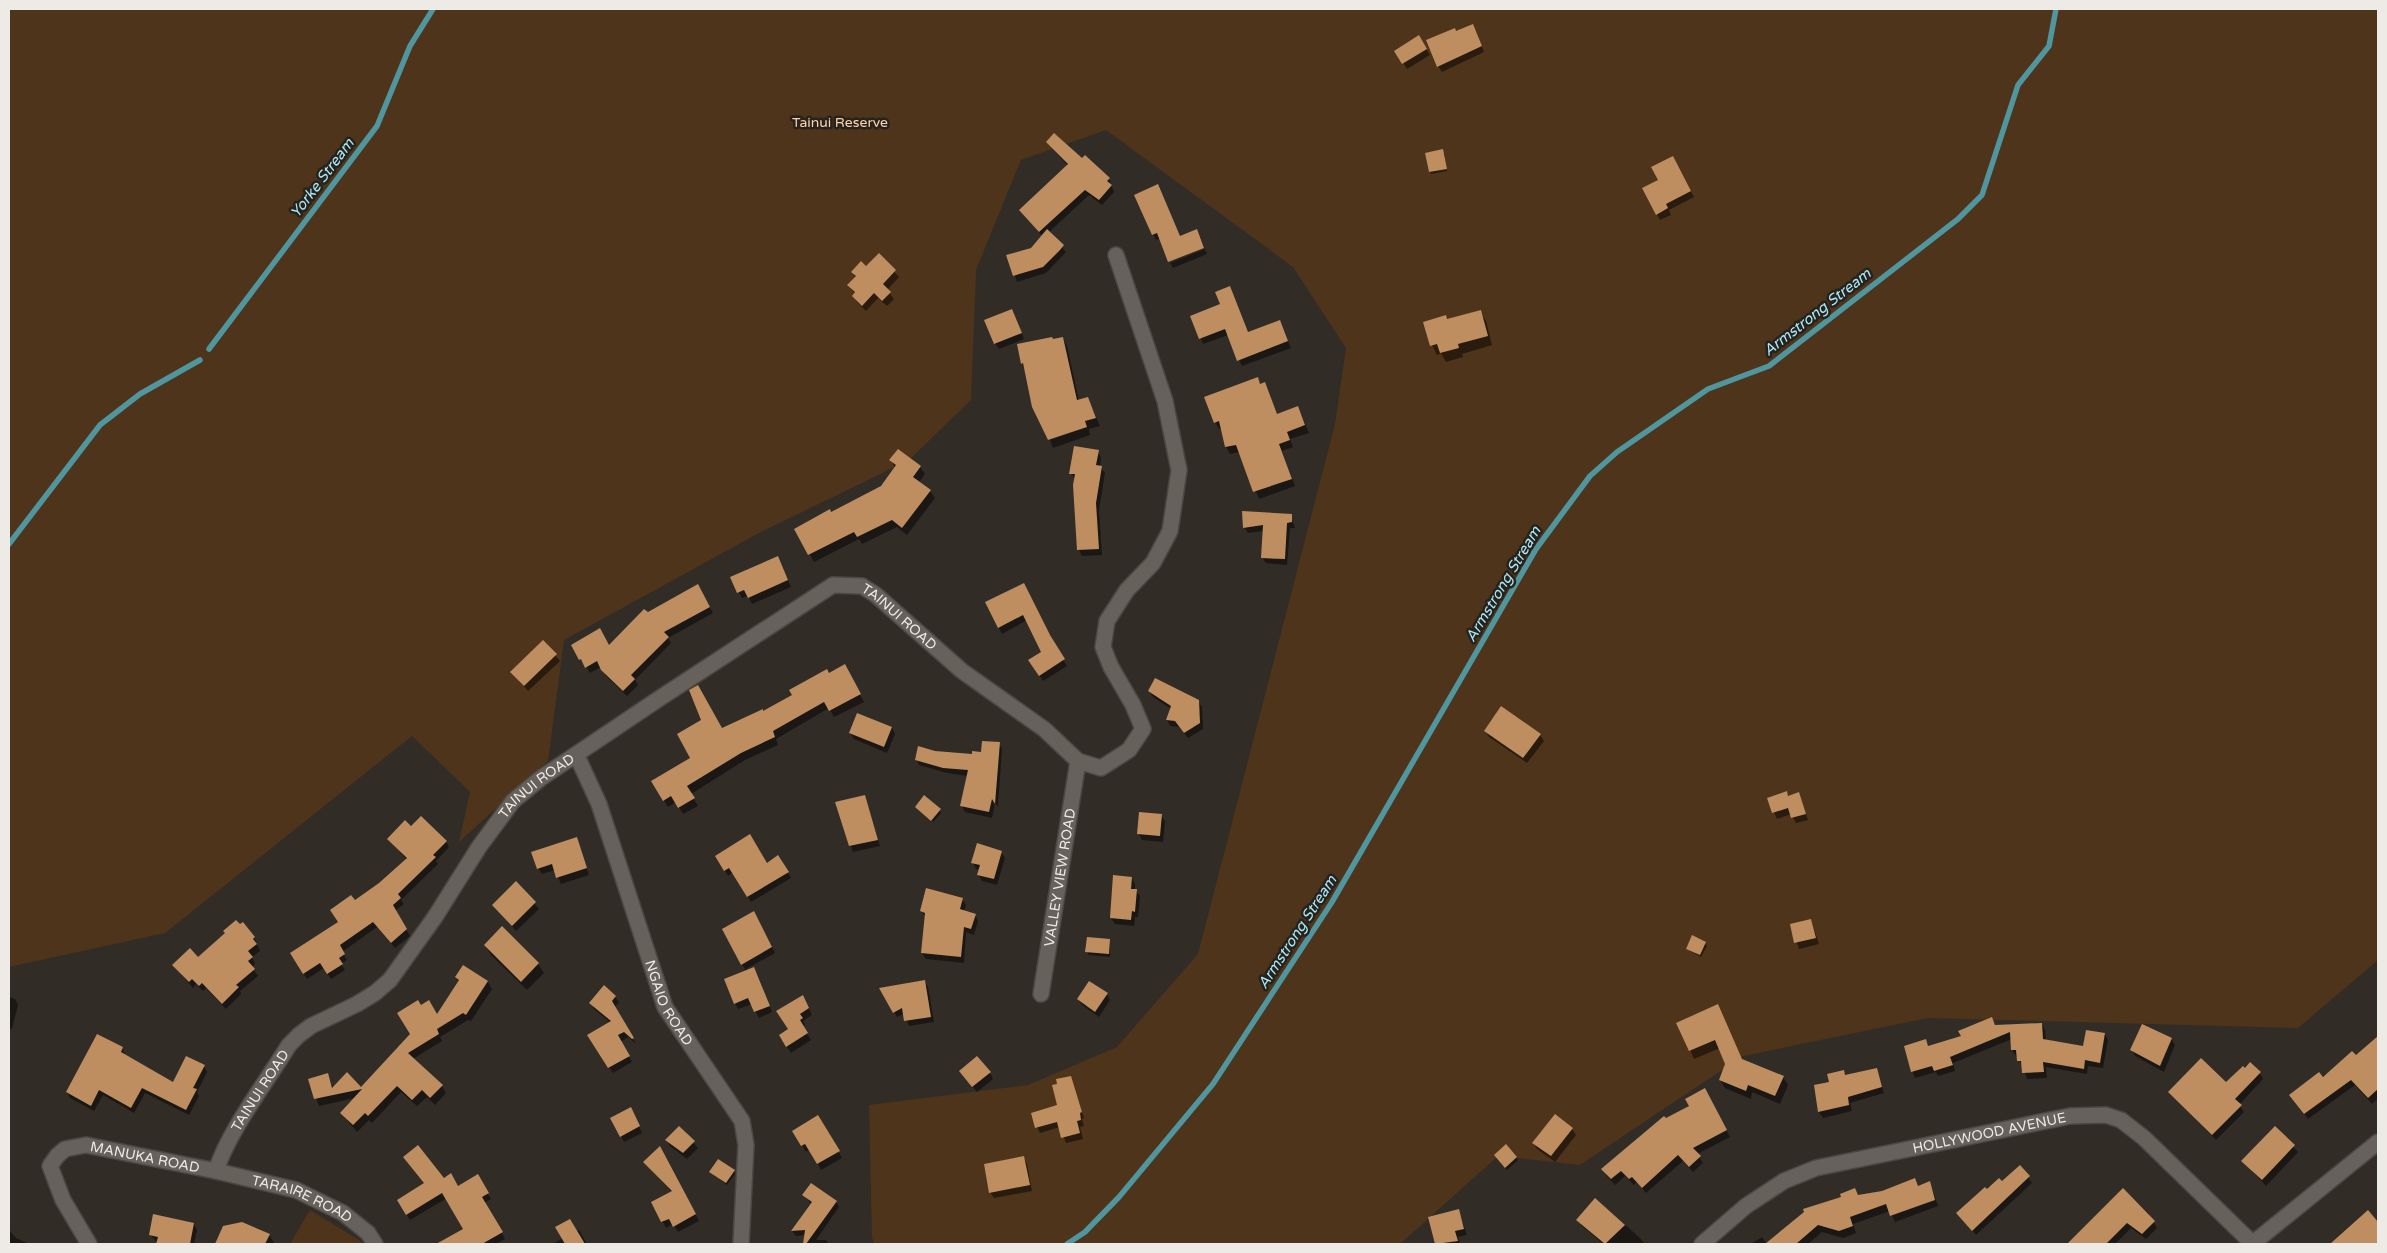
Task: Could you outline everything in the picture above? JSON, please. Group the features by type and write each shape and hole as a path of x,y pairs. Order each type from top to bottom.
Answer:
{"street":[{"name":"TAINUI ROAD","path":"216,1171 232,1136 289,1046 311,1026 357,1004 375,993 390,980 435,918 479,847 513,801 541,778 833,585 862,586 876,595 962,671 1044,728 1078,761 1101,768 1130,750 1143,729 1133,705 1111,668 1103,647 1107,621 1116,605 1153,563 1170,532 1179,470 1166,401 1116,255"},
{"name":"NGAIO ROAD","path":"577,756 599,804 665,1007 742,1121 746,1145 741,1244"},
{"name":"VALLEY VIEW ROAD","path":"1041,994 1078,761"},
{"name":"HOLLYWOOD AVENUE","path":"1702,1244 1761,1196 1784,1182 1816,1168 2070,1116 2106,1115 2122,1120 2144,1138 2252,1244"},
{"path":"2252,1244 2378,1142"},
{"name":"MANUKA ROAD","path":"89,1244 63,1200 50,1166 65,1149 86,1145 216,1171"},
{"name":"TARAIRE ROAD","path":"216,1171 296,1190 343,1213 368,1233 375,1244"}],"green space":[{"name":"Tainui Reserve","path":"9,9 2378,9 2378,960 2298,1028 1928,1018 1743,1056 1580,1165 1498,1156 1400,1244 874,1244 872,1237 869,1105 1028,1085 1117,1047 1198,954 1335,424 1346,348 1293,267 1106,130 1021,160 976,270 971,400 909,460 759,533 564,640 548,761 459,842 470,792 412,736 165,933 9,967"},
{"path":"310,1210 359,1240 362,1244 290,1244"}],"building":[{"path":"1473,24 1482,46 1437,67 1426,40 1455,28 1456,31"},
{"path":"1419,35 1427,49 1402,64 1394,51"},
{"path":"1054,133 1082,158 1085,155 1110,178 1107,181 1112,185 1099,200 1085,190 1039,232 1019,210 1068,164 1046,142"},
{"path":"1443,149 1447,169 1429,172 1425,153"},
{"path":"1673,156 1691,191 1666,204 1668,208 1656,215 1642,188 1658,180 1651,167"},
{"path":"1158,184 1180,236 1197,229 1204,248 1168,262 1157,233 1152,235 1134,195"},
{"path":"1047,229 1064,245 1043,267 1013,276 1006,255 1031,248"},
{"path":"879,253 896,270 883,284 891,292 882,301 874,293 862,306 852,296 855,292 847,285 856,276 851,272 861,261 866,266"},
{"path":"1230,286 1248,332 1280,320 1288,341 1237,361 1225,329 1199,339 1190,316 1220,304 1215,292"},
{"path":"1012,309 1022,333 994,344 984,320"},
{"path":"1481,310 1488,336 1458,344 1459,348 1440,353 1437,344 1430,346 1423,322 1446,315 1447,319"},
{"path":"1052,337 1053,339 1063,337 1077,400 1088,397 1096,418 1085,421 1087,427 1048,440 1032,407 1017,344"},
{"path":"1258,377 1260,384 1265,382 1277,414 1298,406 1305,425 1287,432 1290,440 1279,444 1292,479 1253,492 1236,445 1225,447 1219,421 1214,423 1204,397"},
{"path":"1074,446 1099,450 1096,465 1102,466 1096,503 1099,549 1077,550 1073,485 1075,474 1069,474"},
{"path":"898,449 921,466 913,477 931,490 902,528 892,520 857,537 854,532 808,555 794,529 830,509 831,512 881,486 896,465 889,460"},
{"path":"1242,511 1292,514 1292,522 1287,523 1285,559 1261,558 1263,525 1243,528"},
{"path":"778,556 788,580 748,598 744,590 737,593 730,577"},
{"path":"1024,583 1050,635 1065,659 1039,676 1028,660 1041,652 1023,615 998,628 985,602"},
{"path":"698,584 710,607 664,632 669,637 631,675 635,679 623,691 601,670 597,661 585,668 581,659 579,660 571,645 600,628 609,645 644,609 648,612"},
{"path":"543,640 557,654 524,686 510,672"},
{"path":"845,664 861,694 829,711 824,702 773,731 775,737 741,753 687,786 695,798 678,808 671,796 663,801 651,781 690,758 677,734 701,720 689,690 698,685 722,728 763,709 763,711 792,695 789,690 827,669 829,673"},
{"path":"1155,678 1199,700 1200,723 1184,733 1175,721 1166,720 1171,706 1148,691"},
{"path":"1501,706 1541,734 1523,758 1484,731"},
{"path":"857,713 892,727 884,747 849,733"},
{"path":"982,741 1000,742 995,804 992,799 989,812 960,806 968,770 943,768 915,760 918,746 935,751 972,754 972,751 981,752"},
{"path":"1787,791 1788,796 1799,792 1806,814 1791,818 1788,808 1772,813 1767,798"},
{"path":"865,795 878,840 849,846 835,802"},
{"path":"924,795 941,809 931,821 915,807"},
{"path":"1139,812 1162,814 1160,836 1137,834"},
{"path":"421,816 447,841 433,855 436,857 398,894 401,898 393,905 407,929 391,943 373,922 340,945 345,954 339,958 343,964 327,974 320,963 303,974 290,953 338,922 330,910 351,895 355,900 379,883 407,858 387,839 405,820 411,826"},
{"path":"750,834 767,863 778,855 789,872 747,897 729,868 724,871 715,856"},
{"path":"577,837 587,868 556,878 552,864 537,869 531,852"},
{"path":"977,843 1002,851 994,879 977,875 980,865 971,863"},
{"path":"1113,875 1132,877 1131,889 1137,889 1135,912 1132,911 1131,920 1110,918"},
{"path":"516,881 536,902 512,926 492,905"},
{"path":"926,888 963,898 960,909 976,914 971,929 964,927 961,957 921,953 925,913 920,911"},
{"path":"754,911 772,947 741,965 722,929"},
{"path":"1811,919 1816,938 1794,943 1790,924"},
{"path":"236,920 240,924 243,922 255,937 253,939 257,944 248,951 253,957 248,961 255,969 236,985 239,987 222,1004 202,983 199,986 192,979 189,982 172,965 190,948 198,957 225,933 223,931"},
{"path":"502,926 539,963 521,982 484,945"},
{"path":"1692,935 1706,942 1700,955 1686,949"},
{"path":"1087,937 1110,939 1109,954 1085,952"},
{"path":"463,965 488,981 466,1015 463,1013 437,1029 439,1034 408,1053 443,1085 430,1098 422,1090 412,1100 397,1086 368,1116 365,1113 353,1125 340,1113 362,1089 314,1099 308,1079 328,1073 332,1088 347,1072 361,1087 410,1034 397,1013 418,1000 421,1005 429,1000 437,1014 459,980 455,977"},
{"path":"754,967 770,1006 754,1012 748,998 734,1004 724,979"},
{"path":"925,980 931,1017 904,1021 902,1008 893,1013 879,988"},
{"path":"1089,981 1108,993 1095,1012 1077,999"},
{"path":"604,985 616,996 612,1001 634,1038 632,1039 624,1032 618,1035 630,1056 608,1068 587,1035 611,1021 589,1003"},
{"path":"803,995 809,1008 800,1014 803,1018 800,1020 808,1033 786,1047 779,1035 788,1029 776,1011"},
{"path":"1718,1004 1742,1059 1784,1076 1775,1096 1748,1085 1746,1091 1719,1080 1725,1064 1715,1040 1689,1051 1676,1023"},
{"path":"1992,1017 1995,1025 2042,1023 2043,1039 2083,1046 2086,1030 2105,1033 2100,1063 2085,1060 2084,1069 2043,1062 2044,1072 2022,1073 2021,1061 2017,1061 2016,1050 2011,1050 2010,1032 1950,1057 1953,1065 1934,1071 1932,1066 1911,1072 1904,1046 1926,1039 1928,1046 1961,1036 1958,1031"},
{"path":"2142,1024 2172,1038 2160,1066 2130,1050"},
{"path":"97,1034 123,1047 121,1052 173,1082 186,1056 205,1065 193,1088 197,1089 186,1110 142,1088 131,1108 99,1090 91,1106 66,1092"},
{"path":"2378,1036 2378,1089 2368,1098 2351,1080 2304,1114 2289,1095 2319,1072 2323,1077 2352,1051 2356,1055"},
{"path":"977,1056 991,1072 972,1087 959,1071"},
{"path":"2201,1058 2226,1082 2250,1062 2261,1072 2235,1099 2242,1105 2212,1135 2168,1092"},
{"path":"1877,1068 1882,1087 1848,1097 1849,1105 1818,1112 1814,1085 1829,1082 1827,1074 1844,1070 1845,1075"},
{"path":"1071,1076 1082,1112 1080,1113 1081,1120 1077,1121 1080,1133 1061,1138 1057,1122 1035,1128 1031,1113 1057,1105 1052,1085 1057,1084 1056,1079"},
{"path":"1705,1088 1727,1130 1693,1148 1701,1156 1689,1167 1678,1155 1642,1188 1632,1177 1629,1179 1621,1171 1611,1179 1601,1169 1664,1116 1666,1118 1689,1106 1685,1099"},
{"path":"631,1107 640,1126 620,1137 610,1118"},
{"path":"1555,1114 1573,1128 1551,1156 1532,1143"},
{"path":"818,1115 840,1151 817,1164 805,1144 801,1146 792,1131"},
{"path":"679,1126 695,1141 683,1153 665,1140"},
{"path":"2275,1126 2295,1145 2262,1180 2241,1161"},
{"path":"1506,1144 1517,1157 1505,1168 1494,1155"},
{"path":"418,1145 444,1178 451,1173 458,1186 478,1174 489,1193 482,1197 503,1232 482,1244 436,1244 463,1229 442,1193 406,1215 397,1200 424,1183 403,1157"},
{"path":"660,1146 696,1214 673,1227 669,1219 661,1222 651,1202 672,1191 643,1162"},
{"path":"1024,1156 1030,1185 989,1193 984,1164"},
{"path":"718,1159 735,1170 726,1183 709,1172"},
{"path":"2020,1165 2030,1176 1972,1231 1956,1213 1985,1187 1987,1189 1999,1178 2002,1181"},
{"path":"1915,1178 1918,1186 1930,1181 1935,1200 1890,1216 1886,1204 1850,1217 1853,1226 1839,1231 1818,1225 1796,1244 1765,1244 1804,1212 1803,1209 1841,1197 1840,1194 1855,1188 1858,1195 1882,1191"},
{"path":"811,1183 837,1201 806,1244 803,1244 805,1230 791,1231 812,1202 802,1195"},
{"path":"2123,1188 2155,1221 2142,1234 2127,1223 2106,1244 2067,1244"},
{"path":"1595,1198 1625,1225 1605,1244 1576,1220"},
{"path":"1459,1209 1464,1229 1455,1231 1458,1241 1435,1244 1428,1217"},
{"path":"2368,1210 2378,1222 2378,1244 2330,1244"},
{"path":"153,1214 194,1223 190,1244 156,1244 158,1237 149,1235"},
{"path":"570,1219 585,1244 565,1244 555,1227"},
{"path":"242,1222 270,1234 265,1244 215,1244 223,1226"}],"waterway":[{"name":"Yorke Stream","path":"209,349 377,126 410,46 433,9"},
{"name":"Armstrong Stream","path":"1067,1244 1085,1232 1119,1197 1213,1084 1332,902 1536,549 1590,476 1617,452 1708,389 1769,366 1958,219 1982,195 2018,85 2049,46 2056,9"},
{"name":"Yorke Stream","path":"9,544 100,425 140,394 200,360"}]}
